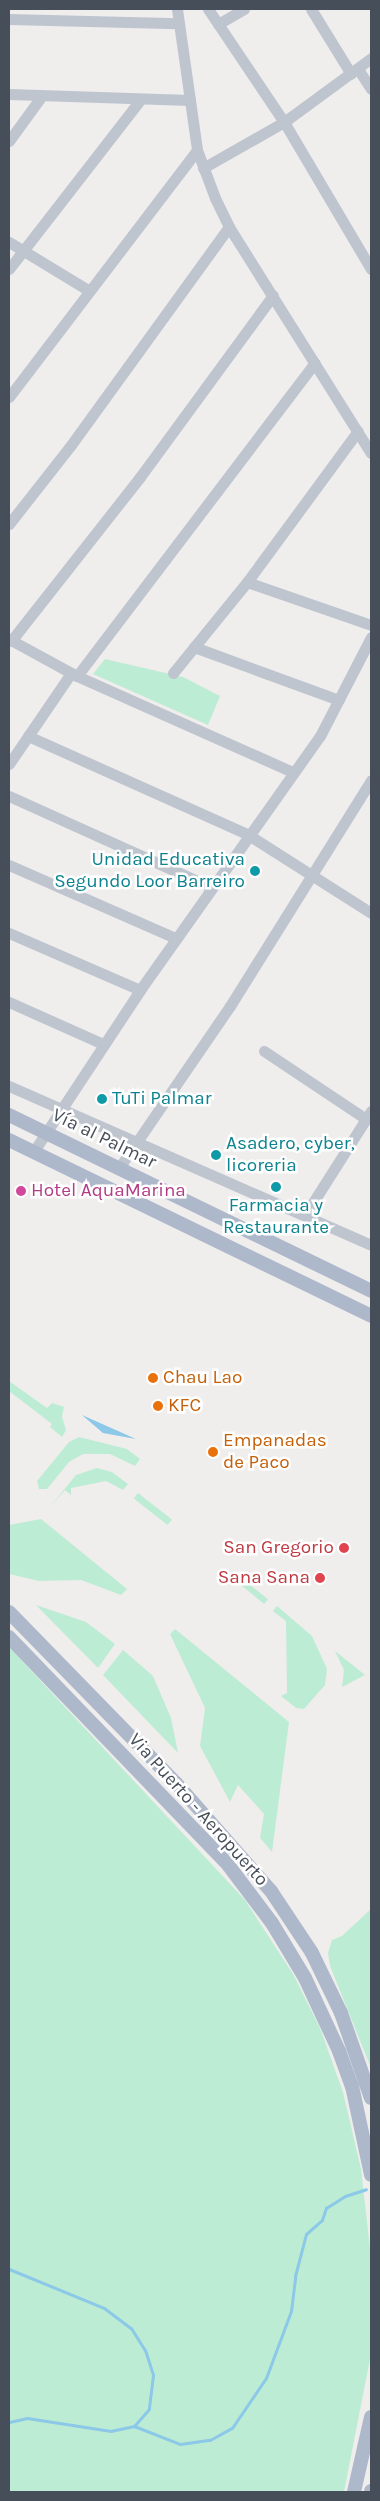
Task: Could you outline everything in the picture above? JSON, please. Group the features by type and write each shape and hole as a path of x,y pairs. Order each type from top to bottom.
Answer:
{"main road":[{"name":"Vía al Palmar","path":"9,1115 371,1291"},
{"path":"9,1140 371,1316"},
{"name":"Via Puerto - Aeropuerto","path":"9,1612 176,1783 271,1891 312,1953 341,2013 371,2098"},
{"name":"Via Puerto - Aeropuerto","path":"9,1636 229,1866 272,1923 305,1978 339,2051 352,2086 371,2175"},
{"path":"354,2492 368,2451 370,2426"}],"street":[{"path":"177,9 197,150 203,168 229,227 371,453"},
{"path":"208,9 284,122 371,269"},
{"path":"218,24 244,9"},
{"path":"310,9 355,71 371,89"},
{"path":"9,19 178,23"},
{"path":"203,168 284,122 371,58"},
{"path":"9,94 41,97 190,100"},
{"path":"9,141 41,97"},
{"path":"9,269 141,99"},
{"path":"9,397 88,290 197,150"},
{"path":"9,524 71,446 229,227"},
{"path":"9,242 88,290"},
{"path":"274,296 140,477 10,640 74,675 293,772"},
{"path":"9,764 74,675 315,363"},
{"path":"173,673 247,582 358,431"},
{"path":"247,582 371,625"},
{"path":"34,1151 103,1044 175,938 247,834 320,736 371,637"},
{"path":"194,647 339,700"},
{"path":"28,736 247,834 371,913"},
{"path":"119,1168 230,1006 371,780"},
{"path":"9,796 211,887"},
{"path":"9,865 175,938"},
{"path":"9,933 140,990"},
{"path":"9,1002 103,1044"},
{"path":"264,1051 369,1115 305,1215"},
{"path":"9,1086 136,1143 305,1215 371,1246"}],"green space":[{"path":"105,659 183,677 220,696 208,725 93,674"},
{"path":"9,1381 47,1408 52,1403 64,1407 62,1417 66,1430 62,1437 50,1427 52,1424 9,1391"},
{"path":"79,1437 127,1449 140,1459 135,1466 110,1454 83,1454 69,1462 47,1489 39,1489 37,1481 69,1442"},
{"path":"97,1468 112,1472 128,1484 123,1490 106,1481 71,1488 71,1495 65,1490 49,1508 76,1475"},
{"path":"138,1493 172,1519 168,1525 134,1499"},
{"path":"41,1519 127,1589 121,1595 81,1580 39,1581 9,1574 9,1525"},
{"path":"233,1571 268,1599 264,1604 229,1576"},
{"path":"36,1605 86,1622 115,1644 98,1668"},
{"path":"277,1606 312,1636 327,1669 325,1685 304,1709 296,1708 281,1696 287,1693 286,1621 273,1611"},
{"path":"175,1629 289,1722 272,1852 260,1838 264,1814 238,1785 230,1802 200,1746 205,1708 170,1634"},
{"path":"9,1647 245,1900 293,1974 320,2028 343,2092 361,2169 371,2257 371,2354 344,2492 9,2492"},
{"path":"123,1650 153,1676 171,1718 178,1753 103,1675"},
{"path":"335,1651 365,1675 342,1687 344,1670"},
{"path":"371,1909 371,2068 330,1966 328,1953 332,1940 342,1936"}],"water":[{"path":"82,1415 136,1439 103,1433"}],"waterway":[{"path":"134,2426 180,2444 210,2440 232,2428 266,2378 291,2311 295,2276 306,2234 322,2220 326,2208 345,2196 366,2189"},
{"path":"9,2269 104,2308 131,2328 145,2350 153,2375 149,2409 134,2426 111,2431 27,2418 9,2422"}],"place":[{"name":"Unidad Educativa Segundo Loor Barreiro","path":"255,871"},
{"name":"TuTi Palmar","path":"102,1099"},
{"name":"Asadero, cyber, licoreria","path":"216,1155"},
{"name":"Farmacia y Restaurante","path":"276,1187"},
{"name":"Hotel AquaMarina","path":"21,1191"},
{"name":"Chau Lao","path":"153,1378"},
{"name":"KFC","path":"158,1406"},
{"name":"Empanadas de Paco","path":"213,1452"},
{"name":"San Gregorio","path":"344,1548"},
{"name":"Sana Sana","path":"320,1578"}]}
